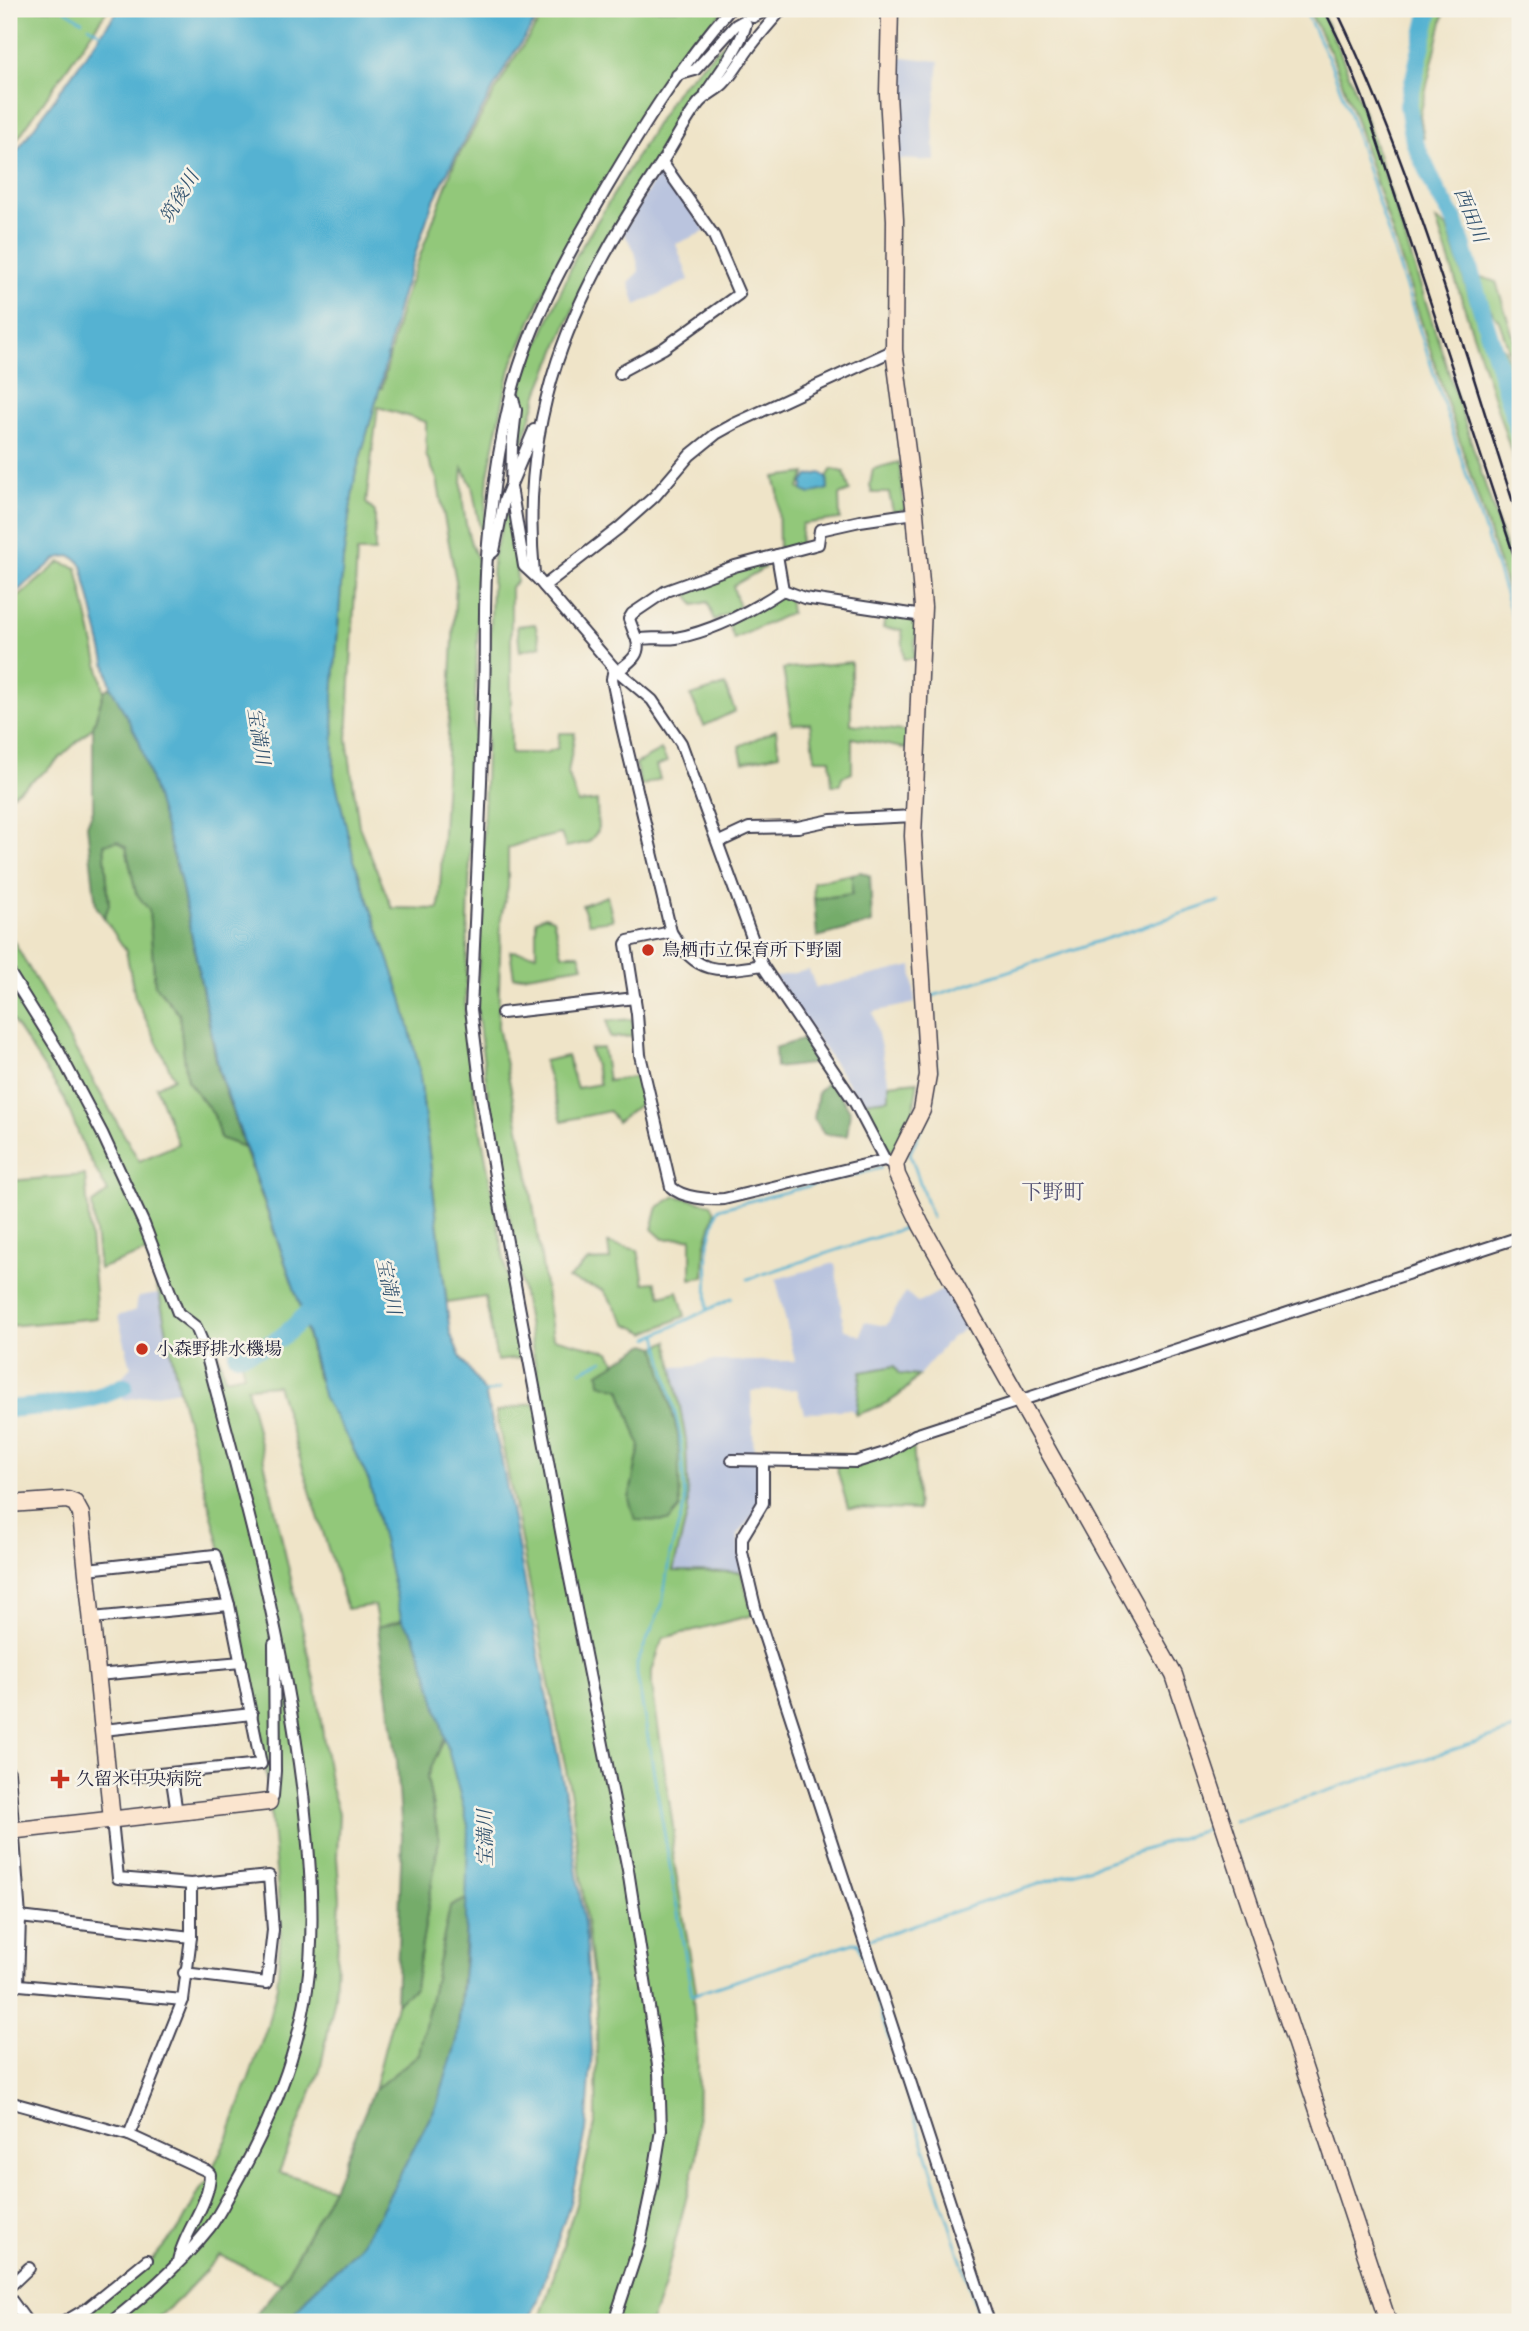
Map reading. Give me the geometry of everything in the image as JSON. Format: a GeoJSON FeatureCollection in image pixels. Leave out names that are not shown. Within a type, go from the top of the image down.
{"type":"FeatureCollection","features":[{"type":"Feature","properties":{"kind":"street"},"geometry":{"type":"LineString","coordinates":[[614,2322],[640,2243],[652,2186],[661,2130],[659,2071],[628,1870],[509,1253],[475,1046],[471,1009],[487,557],[497,467],[512,392],[521,361],[570,250],[677,75],[730,9]]}},
{"type":"Feature","properties":{"kind":"street"},"geometry":{"type":"LineString","coordinates":[[677,75],[695,69],[736,25],[749,16],[753,17],[768,9]]}},
{"type":"Feature","properties":{"kind":"street"},"geometry":{"type":"LineString","coordinates":[[700,101],[723,84],[782,9]]}},
{"type":"Feature","properties":{"kind":"street"},"geometry":{"type":"LineString","coordinates":[[671,932],[628,940],[626,944],[635,998],[640,1055],[671,1187],[676,1192],[724,1199],[890,1162],[922,1110],[928,1075],[913,836],[923,616],[915,513],[894,350],[895,220],[888,93],[890,9]]}},
{"type":"Feature","properties":{"kind":"street"},"geometry":{"type":"LineString","coordinates":[[534,574],[531,507],[533,465],[543,408],[555,363],[587,286],[634,204],[735,49],[749,16]]}},
{"type":"Feature","properties":{"kind":"street"},"geometry":{"type":"LineString","coordinates":[[620,374],[664,348],[739,294],[714,236],[662,162]]}},
{"type":"Feature","properties":{"kind":"street"},"geometry":{"type":"LineString","coordinates":[[544,586],[655,496],[691,455],[716,434],[894,350]]}},
{"type":"Feature","properties":{"kind":"street"},"geometry":{"type":"LineString","coordinates":[[512,392],[516,410],[511,486],[524,566],[534,574],[616,669],[652,700],[681,743],[762,965],[855,1103],[890,1162],[920,1225],[1174,1675],[1388,2322]]}},
{"type":"Feature","properties":{"kind":"street"},"geometry":{"type":"LineString","coordinates":[[487,557],[494,551],[504,501],[543,408]]}},
{"type":"Feature","properties":{"kind":"street"},"geometry":{"type":"LineString","coordinates":[[762,965],[719,971],[695,961],[683,950],[671,932],[612,679],[616,669],[636,656],[639,648],[629,619],[632,614],[666,592],[724,570],[818,544],[820,530],[915,513]]}},
{"type":"Feature","properties":{"kind":"street"},"geometry":{"type":"LineString","coordinates":[[777,555],[783,590]]}},
{"type":"Feature","properties":{"kind":"street"},"geometry":{"type":"LineString","coordinates":[[637,640],[674,638],[713,627],[783,590],[804,598],[923,616]]}},
{"type":"Feature","properties":{"kind":"street"},"geometry":{"type":"LineString","coordinates":[[719,842],[749,828],[799,827],[831,820],[914,816]]}},
{"type":"Feature","properties":{"kind":"street"},"geometry":{"type":"LineString","coordinates":[[9,972],[59,1052],[102,1133],[144,1224],[178,1313],[197,1327],[204,1346],[278,1640],[291,1707],[311,1891],[307,1988],[298,2034],[286,2074],[266,2124],[212,2224],[177,2264],[111,2322]]}},
{"type":"Feature","properties":{"kind":"street"},"geometry":{"type":"LineString","coordinates":[[502,1013],[635,998]]}},
{"type":"Feature","properties":{"kind":"street"},"geometry":{"type":"LineString","coordinates":[[732,1460],[856,1462],[888,1451],[915,1435],[1520,1237]]}},
{"type":"Feature","properties":{"kind":"street"},"geometry":{"type":"LineString","coordinates":[[763,1461],[763,1503],[742,1538],[746,1573],[756,1611],[989,2322]]}},
{"type":"Feature","properties":{"kind":"street"},"geometry":{"type":"LineString","coordinates":[[9,1504],[67,1500],[75,1503],[81,1514],[118,1878],[191,1884],[269,1876],[273,1930],[267,1983],[184,1973]]}},
{"type":"Feature","properties":{"kind":"street"},"geometry":{"type":"LineString","coordinates":[[87,1569],[215,1555],[229,1605],[261,1764],[108,1779]]}},
{"type":"Feature","properties":{"kind":"street"},"geometry":{"type":"LineString","coordinates":[[93,1618],[229,1605]]}},
{"type":"Feature","properties":{"kind":"street"},"geometry":{"type":"LineString","coordinates":[[11,1830],[269,1802],[273,1796],[275,1771],[276,1685],[273,1650],[278,1640]]}},
{"type":"Feature","properties":{"kind":"street"},"geometry":{"type":"LineString","coordinates":[[97,1675],[241,1662]]}},
{"type":"Feature","properties":{"kind":"street"},"geometry":{"type":"LineString","coordinates":[[103,1730],[252,1714]]}},
{"type":"Feature","properties":{"kind":"street"},"geometry":{"type":"LineString","coordinates":[[9,1772],[11,1830],[20,1917],[13,1984],[183,2000]]}},
{"type":"Feature","properties":{"kind":"street"},"geometry":{"type":"LineString","coordinates":[[171,1774],[177,1813]]}},
{"type":"Feature","properties":{"kind":"street"},"geometry":{"type":"LineString","coordinates":[[130,2136],[183,2000],[184,1973],[191,1937],[191,1884]]}},
{"type":"Feature","properties":{"kind":"street"},"geometry":{"type":"LineString","coordinates":[[20,1917],[191,1937]]}},
{"type":"Feature","properties":{"kind":"street"},"geometry":{"type":"LineString","coordinates":[[9,2102],[130,2136],[201,2167],[210,2174],[209,2186],[181,2248],[177,2264]]}},
{"type":"Feature","properties":{"kind":"street"},"geometry":{"type":"LineString","coordinates":[[64,2322],[88,2308],[147,2260]]}},
{"type":"Feature","properties":{"kind":"street"},"geometry":{"type":"LineString","coordinates":[[9,2287],[29,2268]]}},
{"type":"Feature","properties":{"kind":"street"},"geometry":{"type":"LineString","coordinates":[[9,2297],[27,2322]]}},
{"type":"Feature","properties":{"kind":"shaded area"},"geometry":{"type":"Polygon","coordinates":[[[895,56],[939,61],[933,122],[935,161],[898,159],[895,56]]]}},
{"type":"Feature","properties":{"kind":"shaded area"},"geometry":{"type":"Polygon","coordinates":[[[659,172],[666,172],[706,231],[676,244],[689,280],[636,305],[629,283],[639,271],[635,251],[623,232],[659,172]]]}},
{"type":"Feature","properties":{"kind":"shaded area"},"geometry":{"type":"Polygon","coordinates":[[[912,966],[915,1003],[873,1012],[890,1099],[861,1102],[774,977],[809,970],[816,988],[912,966]]]}},
{"type":"Feature","properties":{"kind":"shaded area"},"geometry":{"type":"Polygon","coordinates":[[[835,1263],[844,1329],[861,1336],[864,1322],[886,1326],[906,1292],[918,1303],[948,1287],[969,1326],[951,1338],[918,1376],[861,1372],[856,1415],[850,1409],[804,1413],[797,1389],[751,1391],[754,1455],[760,1458],[762,1503],[738,1535],[741,1572],[673,1571],[688,1511],[686,1440],[672,1367],[693,1366],[710,1361],[795,1361],[776,1279],[835,1263]]]}},
{"type":"Feature","properties":{"kind":"shaded area"},"geometry":{"type":"Polygon","coordinates":[[[159,1294],[179,1390],[123,1400],[119,1380],[131,1367],[118,1316],[136,1310],[138,1297],[159,1294]]]}},
{"type":"Feature","properties":{"kind":"green space"},"geometry":{"type":"Polygon","coordinates":[[[9,9],[108,9],[9,151],[9,9]]]}},
{"type":"Feature","properties":{"kind":"green space"},"geometry":{"type":"Polygon","coordinates":[[[548,9],[725,9],[670,72],[558,260],[510,369],[488,475],[483,544],[472,486],[463,468],[465,516],[471,542],[480,561],[465,1012],[475,1099],[522,1358],[497,1361],[485,1297],[447,1303],[419,1068],[402,998],[354,860],[334,775],[333,697],[343,559],[355,476],[380,387],[382,388],[402,304],[454,164],[513,60],[548,9]],[[378,407],[366,503],[375,512],[375,552],[357,552],[347,739],[359,826],[392,908],[439,909],[456,581],[437,479],[426,455],[426,422],[378,407]]]}},
{"type":"Feature","properties":{"kind":"green space"},"geometry":{"type":"Polygon","coordinates":[[[1308,9],[1320,9],[1366,118],[1520,592],[1520,628],[1356,120],[1332,55],[1308,9]]]}},
{"type":"Feature","properties":{"kind":"green space"},"geometry":{"type":"Polygon","coordinates":[[[1445,9],[1420,115],[1424,139],[1415,107],[1434,15],[1445,9]]]}},
{"type":"Feature","properties":{"kind":"green space"},"geometry":{"type":"Polygon","coordinates":[[[732,35],[737,39],[667,142],[585,281],[539,391],[517,462],[522,382],[576,256],[677,90],[732,35]]]}},
{"type":"Feature","properties":{"kind":"green space"},"geometry":{"type":"Polygon","coordinates":[[[1436,220],[1447,227],[1520,455],[1520,479],[1436,220]]]}},
{"type":"Feature","properties":{"kind":"green space"},"geometry":{"type":"Polygon","coordinates":[[[1478,276],[1496,282],[1520,358],[1520,382],[1499,321],[1489,307],[1478,276]]]}},
{"type":"Feature","properties":{"kind":"green space"},"geometry":{"type":"Polygon","coordinates":[[[1491,337],[1505,349],[1520,397],[1520,427],[1491,337]]]}},
{"type":"Feature","properties":{"kind":"green space"},"geometry":{"type":"Polygon","coordinates":[[[899,462],[905,510],[893,512],[889,493],[872,493],[870,485],[873,469],[899,462]]]}},
{"type":"Feature","properties":{"kind":"green space"},"geometry":{"type":"Polygon","coordinates":[[[832,469],[844,472],[850,491],[839,495],[840,519],[802,524],[800,544],[779,550],[778,492],[774,477],[806,473],[799,488],[803,491],[828,489],[827,477],[832,469]]]}},
{"type":"Feature","properties":{"kind":"green space"},"geometry":{"type":"Polygon","coordinates":[[[512,510],[517,581],[511,587],[511,753],[545,753],[558,748],[559,733],[575,733],[568,773],[578,803],[597,801],[598,831],[589,842],[566,847],[561,834],[508,848],[508,887],[501,917],[498,1027],[528,1171],[553,1338],[610,1352],[616,1363],[599,1373],[620,1389],[640,1446],[629,1499],[678,1436],[656,1347],[668,1341],[686,1440],[688,1511],[673,1571],[741,1572],[753,1615],[663,1638],[652,1671],[674,1833],[672,1850],[696,1990],[693,1999],[698,2063],[697,2156],[663,2289],[651,2322],[539,2322],[576,2204],[596,2120],[597,2011],[571,1796],[496,1412],[532,1403],[544,1414],[488,1096],[477,1008],[493,557],[505,515],[512,510]]]}},
{"type":"Feature","properties":{"kind":"green space"},"geometry":{"type":"Polygon","coordinates":[[[60,562],[77,568],[104,691],[93,727],[48,769],[9,797],[9,605],[60,562]]]}},
{"type":"Feature","properties":{"kind":"green space"},"geometry":{"type":"Polygon","coordinates":[[[761,562],[764,568],[733,586],[739,608],[714,620],[708,602],[694,605],[683,587],[761,562]]]}},
{"type":"Feature","properties":{"kind":"green space"},"geometry":{"type":"Polygon","coordinates":[[[784,595],[789,597],[791,613],[734,639],[728,623],[784,595]]]}},
{"type":"Feature","properties":{"kind":"green space"},"geometry":{"type":"Polygon","coordinates":[[[886,613],[917,619],[914,658],[904,659],[902,630],[883,628],[886,613]]]}},
{"type":"Feature","properties":{"kind":"green space"},"geometry":{"type":"Polygon","coordinates":[[[535,624],[541,646],[520,651],[517,626],[535,624]]]}},
{"type":"Feature","properties":{"kind":"green space"},"geometry":{"type":"Polygon","coordinates":[[[851,662],[851,724],[909,732],[908,749],[852,738],[852,773],[842,777],[840,785],[832,785],[830,759],[815,759],[810,723],[792,724],[783,669],[851,662]]]}},
{"type":"Feature","properties":{"kind":"green space"},"geometry":{"type":"Polygon","coordinates":[[[725,685],[735,711],[704,726],[691,696],[725,685]]]}},
{"type":"Feature","properties":{"kind":"green space"},"geometry":{"type":"Polygon","coordinates":[[[111,687],[139,740],[180,878],[218,1070],[244,1147],[220,1138],[214,1115],[187,1080],[179,1014],[155,985],[149,910],[136,893],[126,847],[117,841],[104,844],[109,905],[104,918],[96,906],[87,825],[93,810],[93,727],[104,691],[111,687]]]}},
{"type":"Feature","properties":{"kind":"green space"},"geometry":{"type":"Polygon","coordinates":[[[776,730],[779,754],[743,762],[739,746],[776,730]]]}},
{"type":"Feature","properties":{"kind":"green space"},"geometry":{"type":"Polygon","coordinates":[[[661,750],[667,762],[656,766],[660,779],[641,786],[635,764],[661,750]]]}},
{"type":"Feature","properties":{"kind":"green space"},"geometry":{"type":"Polygon","coordinates":[[[117,841],[126,847],[136,892],[149,910],[155,985],[179,1014],[187,1080],[214,1115],[220,1138],[244,1147],[301,1308],[317,1377],[369,1481],[402,1620],[378,1627],[374,1605],[347,1609],[277,1385],[247,1387],[316,1688],[331,1788],[339,1813],[337,1857],[340,1898],[335,1997],[320,2071],[279,2172],[333,2188],[281,2284],[220,2255],[179,2299],[153,2322],[72,2322],[151,2261],[181,2226],[201,2188],[214,2177],[212,2169],[228,2137],[267,2027],[277,1986],[281,1925],[257,1703],[243,1634],[179,1390],[159,1294],[146,1252],[99,1269],[92,1204],[108,1192],[86,1152],[64,1098],[9,1015],[9,933],[139,1161],[178,1144],[156,1087],[174,1078],[135,997],[126,951],[104,918],[109,905],[104,844],[117,841]],[[235,1339],[216,1345],[225,1378],[244,1374],[235,1339]]]}},
{"type":"Feature","properties":{"kind":"green space"},"geometry":{"type":"Polygon","coordinates":[[[861,872],[870,876],[872,923],[817,937],[814,899],[852,894],[852,874],[861,872]]]}},
{"type":"Feature","properties":{"kind":"green space"},"geometry":{"type":"Polygon","coordinates":[[[852,874],[852,894],[814,899],[813,882],[852,874]]]}},
{"type":"Feature","properties":{"kind":"green space"},"geometry":{"type":"Polygon","coordinates":[[[607,896],[613,920],[589,923],[582,905],[607,896]]]}},
{"type":"Feature","properties":{"kind":"green space"},"geometry":{"type":"Polygon","coordinates":[[[545,916],[553,919],[562,954],[579,954],[583,966],[514,977],[510,951],[536,954],[536,920],[545,916]]]}},
{"type":"Feature","properties":{"kind":"green space"},"geometry":{"type":"Polygon","coordinates":[[[633,1019],[634,1036],[610,1038],[607,1021],[633,1019]]]}},
{"type":"Feature","properties":{"kind":"green space"},"geometry":{"type":"Polygon","coordinates":[[[804,1039],[820,1063],[776,1068],[775,1048],[804,1039]]]}},
{"type":"Feature","properties":{"kind":"green space"},"geometry":{"type":"Polygon","coordinates":[[[603,1048],[608,1081],[639,1076],[645,1100],[617,1122],[609,1111],[562,1121],[544,1061],[567,1056],[577,1088],[600,1084],[590,1049],[603,1048]]]}},
{"type":"Feature","properties":{"kind":"green space"},"geometry":{"type":"Polygon","coordinates":[[[830,1079],[850,1111],[847,1136],[824,1134],[814,1119],[818,1092],[830,1079]]]}},
{"type":"Feature","properties":{"kind":"green space"},"geometry":{"type":"Polygon","coordinates":[[[918,1081],[913,1114],[893,1151],[888,1150],[861,1102],[889,1099],[889,1084],[918,1081]]]}},
{"type":"Feature","properties":{"kind":"green space"},"geometry":{"type":"Polygon","coordinates":[[[85,1175],[97,1318],[9,1326],[9,1181],[85,1175]]]}},
{"type":"Feature","properties":{"kind":"green space"},"geometry":{"type":"Polygon","coordinates":[[[676,1196],[711,1204],[715,1212],[705,1247],[704,1277],[691,1279],[691,1238],[663,1239],[652,1229],[658,1207],[676,1196]]]}},
{"type":"Feature","properties":{"kind":"green space"},"geometry":{"type":"Polygon","coordinates":[[[608,1243],[638,1250],[644,1283],[655,1282],[661,1296],[678,1291],[685,1316],[646,1333],[627,1324],[603,1290],[568,1279],[588,1261],[610,1260],[608,1243]]]}},
{"type":"Feature","properties":{"kind":"green space"},"geometry":{"type":"Polygon","coordinates":[[[646,1344],[656,1347],[678,1436],[680,1508],[669,1521],[635,1520],[629,1499],[640,1446],[620,1389],[600,1383],[599,1373],[646,1344]]]}},
{"type":"Feature","properties":{"kind":"green space"},"geometry":{"type":"Polygon","coordinates":[[[894,1366],[899,1374],[918,1376],[890,1401],[856,1415],[861,1372],[894,1366]]]}},
{"type":"Feature","properties":{"kind":"green space"},"geometry":{"type":"Polygon","coordinates":[[[913,1442],[918,1510],[848,1508],[836,1466],[913,1442]]]}},
{"type":"Feature","properties":{"kind":"green space"},"geometry":{"type":"Polygon","coordinates":[[[402,1620],[414,1635],[445,1737],[427,1777],[439,1840],[415,1987],[396,2004],[402,1836],[397,1761],[378,1627],[402,1620]]]}},
{"type":"Feature","properties":{"kind":"green space"},"geometry":{"type":"Polygon","coordinates":[[[445,1737],[468,1825],[468,1898],[450,1907],[419,2054],[374,2090],[396,2004],[415,1987],[439,1840],[427,1777],[445,1737]]]}},
{"type":"Feature","properties":{"kind":"green space"},"geometry":{"type":"Polygon","coordinates":[[[468,1898],[457,2041],[437,2104],[379,2215],[357,2249],[309,2295],[289,2322],[249,2322],[281,2284],[333,2188],[374,2090],[419,2054],[450,1907],[468,1898]]]}},
{"type":"Feature","properties":{"kind":"water"},"geometry":{"type":"Polygon","coordinates":[[[119,9],[544,9],[510,59],[452,163],[432,204],[399,303],[380,387],[355,476],[343,559],[333,697],[334,775],[354,860],[402,998],[419,1068],[450,1333],[460,1356],[485,1393],[501,1457],[567,1803],[586,1939],[592,2050],[586,2132],[570,2203],[538,2300],[528,2322],[289,2322],[309,2295],[357,2249],[379,2215],[437,2104],[457,2041],[465,1959],[468,1825],[428,1674],[414,1635],[402,1620],[369,1481],[350,1442],[324,1399],[301,1308],[219,1070],[180,878],[139,740],[111,687],[82,566],[71,557],[56,559],[9,598],[9,162],[119,9]]]}},
{"type":"Feature","properties":{"kind":"water"},"geometry":{"type":"Polygon","coordinates":[[[821,473],[827,477],[828,489],[810,494],[803,491],[803,483],[808,476],[821,473]]]}},
{"type":"Feature","properties":{"kind":"waterway"},"geometry":{"type":"LineString","coordinates":[[64,9],[82,21]]}},
{"type":"Feature","properties":{"kind":"waterway"},"geometry":{"type":"LineString","coordinates":[[1304,9],[1331,64],[1350,115],[1520,640]]}},
{"type":"Feature","properties":{"kind":"waterway","name":"西田川"},"geometry":{"type":"LineString","coordinates":[[1430,9],[1408,105],[1414,141],[1437,192],[1455,221],[1520,437]]}},
{"type":"Feature","properties":{"kind":"waterway"},"geometry":{"type":"LineString","coordinates":[[89,26],[104,36]]}},
{"type":"Feature","properties":{"kind":"waterway"},"geometry":{"type":"LineString","coordinates":[[930,997],[1220,901]]}},
{"type":"Feature","properties":{"kind":"waterway"},"geometry":{"type":"LineString","coordinates":[[934,1049],[936,1070]]}},
{"type":"Feature","properties":{"kind":"waterway"},"geometry":{"type":"LineString","coordinates":[[921,1129],[910,1153],[932,1218]]}},
{"type":"Feature","properties":{"kind":"waterway"},"geometry":{"type":"LineString","coordinates":[[707,1310],[708,1246],[718,1209],[881,1168]]}},
{"type":"Feature","properties":{"kind":"waterway"},"geometry":{"type":"LineString","coordinates":[[748,1279],[914,1225]]}},
{"type":"Feature","properties":{"kind":"waterway"},"geometry":{"type":"LineString","coordinates":[[649,1338],[732,1298]]}},
{"type":"Feature","properties":{"kind":"waterway"},"geometry":{"type":"LineString","coordinates":[[237,1355],[274,1342],[319,1302]]}},
{"type":"Feature","properties":{"kind":"waterway"},"geometry":{"type":"LineString","coordinates":[[657,1334],[680,1434],[685,1503],[670,1554],[662,1605],[637,1663],[637,1674],[692,1995],[854,1942],[857,1944]]}},
{"type":"Feature","properties":{"kind":"waterway"},"geometry":{"type":"LineString","coordinates":[[581,1371],[603,1360]]}},
{"type":"Feature","properties":{"kind":"waterway"},"geometry":{"type":"LineString","coordinates":[[9,1409],[82,1401],[124,1386]]}},
{"type":"Feature","properties":{"kind":"waterway"},"geometry":{"type":"LineString","coordinates":[[485,1393],[500,1389]]}},
{"type":"Feature","properties":{"kind":"waterway"},"geometry":{"type":"LineString","coordinates":[[1234,1821],[1520,1728]]}},
{"type":"Feature","properties":{"kind":"waterway"},"geometry":{"type":"LineString","coordinates":[[867,1940],[1214,1827]]}},
{"type":"Feature","properties":{"kind":"waterway"},"geometry":{"type":"LineString","coordinates":[[858,1943],[981,2322]]}},
{"type":"Feature","properties":{"kind":"railway"},"geometry":{"type":"LineString","coordinates":[[1324,9],[1363,98],[1520,574]]}},
{"type":"Feature","properties":{"kind":"railway"},"geometry":{"type":"LineString","coordinates":[[1336,9],[1364,71],[1414,198],[1520,524]]}},
{"type":"Feature","properties":{"kind":"place","name":"鳥栖市立保育所下野園"},"geometry":{"type":"Point","coordinates":[648,950]}},
{"type":"Feature","properties":{"kind":"place","name":"小森野排水機場"},"geometry":{"type":"Point","coordinates":[142,1349]}},
{"type":"Feature","properties":{"kind":"place","name":"久留米中央病院"},"geometry":{"type":"Point","coordinates":[60,1779]}},
{"type":"Feature","properties":{"kind":"district","name":"下野町"},"geometry":{"type":"Point","coordinates":[1053,1191]}},
{"type":"Feature","properties":{"kind":"water label","name":"筑後川"},"geometry":{"type":"Point","coordinates":[179,197]}},
{"type":"Feature","properties":{"kind":"water label","name":"宝満川"},"geometry":{"type":"Point","coordinates":[259,736]}},
{"type":"Feature","properties":{"kind":"water label","name":"宝満川"},"geometry":{"type":"Point","coordinates":[389,1286]}},
{"type":"Feature","properties":{"kind":"water label","name":"宝満川"},"geometry":{"type":"Point","coordinates":[485,1838]}}]}
